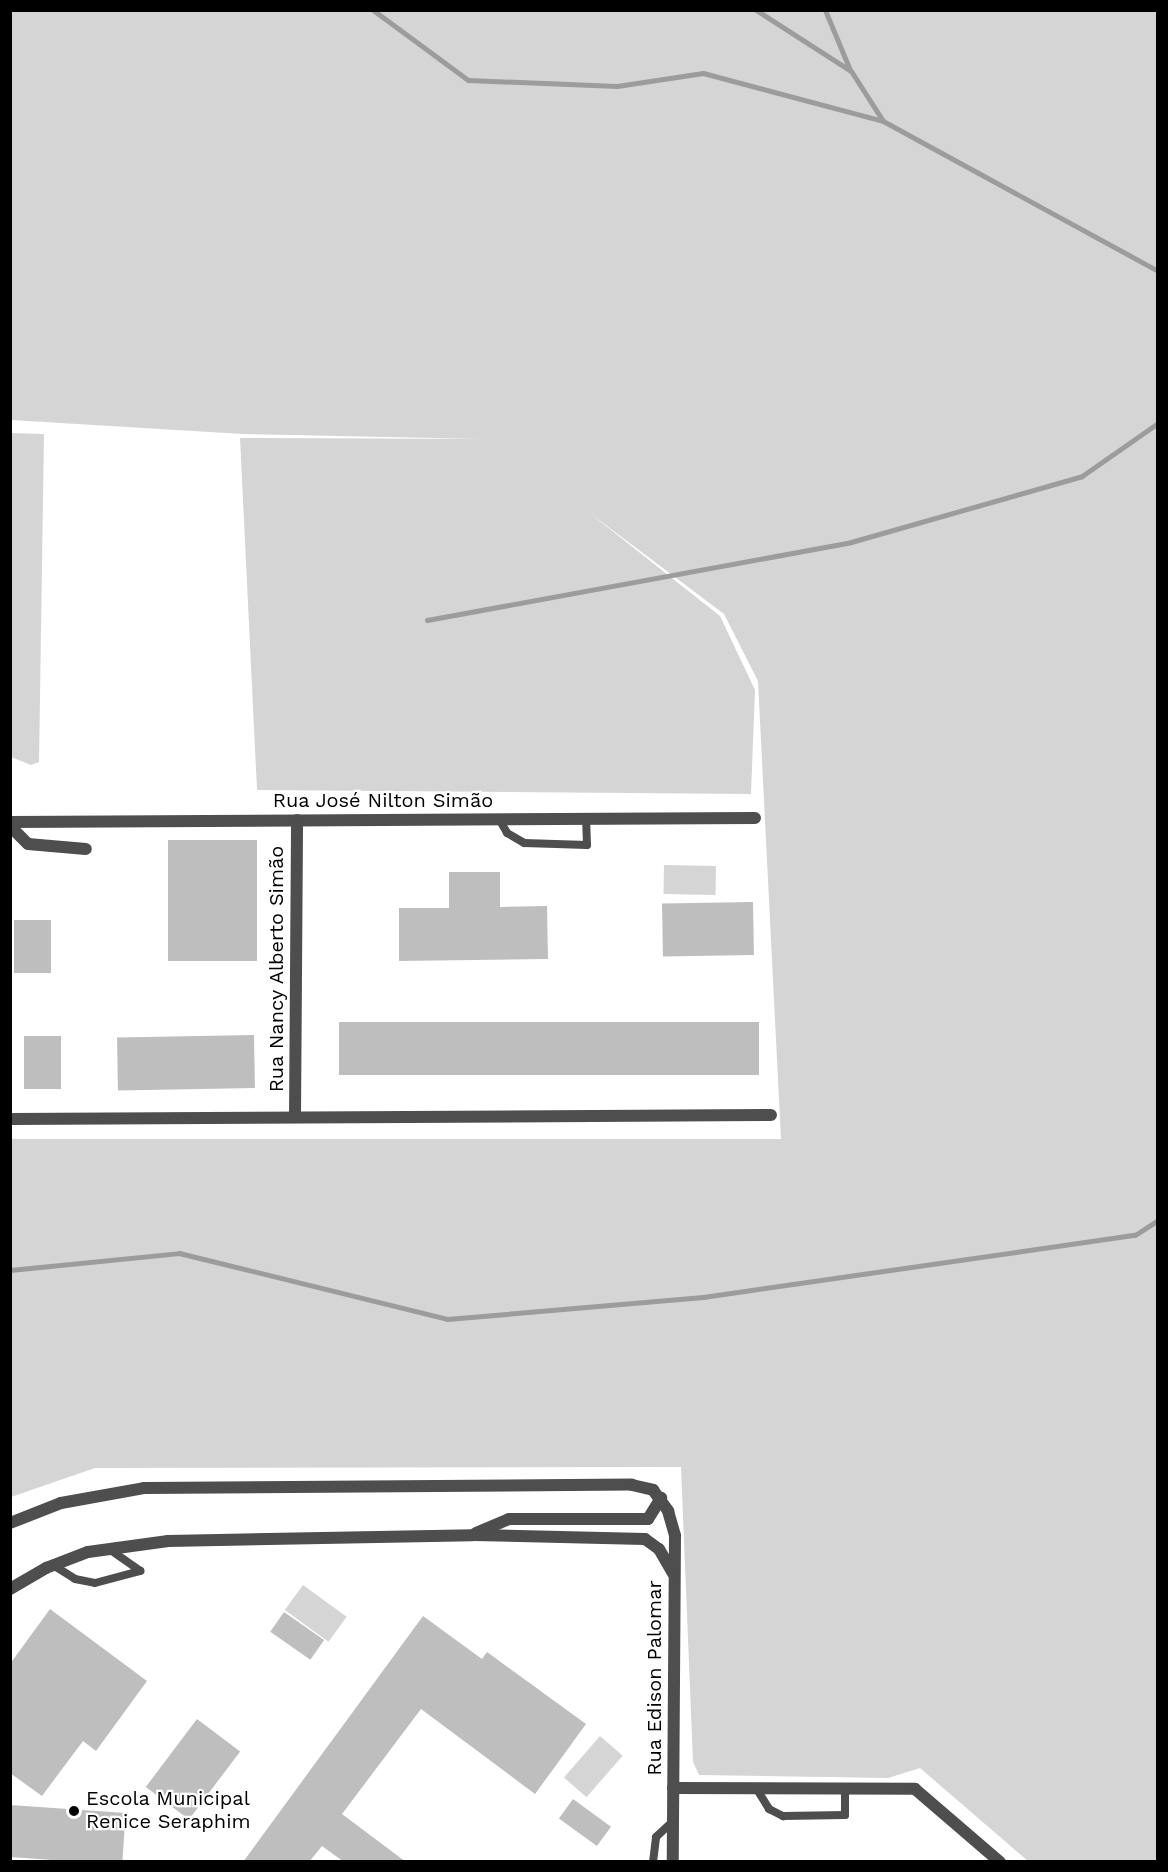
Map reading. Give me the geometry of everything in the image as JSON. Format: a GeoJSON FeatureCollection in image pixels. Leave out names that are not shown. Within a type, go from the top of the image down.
{"type":"FeatureCollection","features":[{"type":"Feature","properties":{"kind":"street","name":"Rua José Nilton Simão"},"geometry":{"type":"LineString","coordinates":[[10,824],[755,818]]}},
{"type":"Feature","properties":{"kind":"street","name":"Rua Nancy Alberto Simão"},"geometry":{"type":"LineString","coordinates":[[294,1117],[297,820]]}},
{"type":"Feature","properties":{"kind":"street"},"geometry":{"type":"LineString","coordinates":[[10,824],[28,844],[86,849]]}},
{"type":"Feature","properties":{"kind":"street"},"geometry":{"type":"LineString","coordinates":[[10,1119],[771,1115]]}},
{"type":"Feature","properties":{"kind":"street"},"geometry":{"type":"LineString","coordinates":[[10,1523],[91,1495],[171,1487],[632,1485],[653,1490],[661,1498],[648,1518],[509,1519],[473,1535]]}},
{"type":"Feature","properties":{"kind":"street","name":"Rua Edison Palomar"},"geometry":{"type":"LineString","coordinates":[[661,1498],[675,1536],[673,1862]]}},
{"type":"Feature","properties":{"kind":"street"},"geometry":{"type":"LineString","coordinates":[[10,1588],[53,1565],[108,1548],[168,1541],[473,1535],[645,1539],[659,1549],[674,1574]]}},
{"type":"Feature","properties":{"kind":"street"},"geometry":{"type":"LineString","coordinates":[[673,1788],[915,1789],[1000,1862]]}},
{"type":"Feature","properties":{"kind":"lane"},"geometry":{"type":"LineString","coordinates":[[499,819],[507,833],[524,843],[586,845],[586,819]]}},
{"type":"Feature","properties":{"kind":"lane"},"geometry":{"type":"LineString","coordinates":[[53,1565],[75,1579],[95,1583],[140,1571],[108,1548]]}},
{"type":"Feature","properties":{"kind":"lane"},"geometry":{"type":"LineString","coordinates":[[756,1788],[769,1809],[783,1816],[845,1815],[845,1788]]}},
{"type":"Feature","properties":{"kind":"lane"},"geometry":{"type":"LineString","coordinates":[[653,1862],[656,1837],[673,1821]]}},
{"type":"Feature","properties":{"kind":"shaded area"},"geometry":{"type":"Polygon","coordinates":[[[11,10],[1157,11],[1157,1861],[1028,1861],[920,1768],[888,1778],[699,1775],[693,1762],[681,1467],[95,1468],[11,1497],[11,1139],[781,1139],[758,681],[724,614],[587,511],[720,616],[755,690],[751,794],[257,790],[240,438],[482,439],[243,434],[11,420],[11,10]]]}},
{"type":"Feature","properties":{"kind":"shaded area"},"geometry":{"type":"Polygon","coordinates":[[[11,433],[44,434],[39,762],[31,765],[11,757],[11,433]]]}},
{"type":"Feature","properties":{"kind":"shaded area"},"geometry":{"type":"Polygon","coordinates":[[[664,865],[716,866],[715,895],[663,894],[664,865]]]}},
{"type":"Feature","properties":{"kind":"shaded area"},"geometry":{"type":"Polygon","coordinates":[[[303,1585],[347,1617],[328,1642],[285,1610],[303,1585]]]}},
{"type":"Feature","properties":{"kind":"shaded area"},"geometry":{"type":"Polygon","coordinates":[[[600,1736],[623,1756],[587,1797],[564,1778],[600,1736]]]}},
{"type":"Feature","properties":{"kind":"building"},"geometry":{"type":"Polygon","coordinates":[[[168,840],[257,840],[257,961],[168,961],[168,840]]]}},
{"type":"Feature","properties":{"kind":"building"},"geometry":{"type":"Polygon","coordinates":[[[449,872],[500,872],[500,907],[547,906],[548,959],[399,961],[399,908],[449,908],[449,872]]]}},
{"type":"Feature","properties":{"kind":"building"},"geometry":{"type":"Polygon","coordinates":[[[753,902],[754,955],[663,957],[662,904],[753,902]]]}},
{"type":"Feature","properties":{"kind":"building"},"geometry":{"type":"Polygon","coordinates":[[[14,920],[51,920],[51,973],[14,973],[14,920]]]}},
{"type":"Feature","properties":{"kind":"building"},"geometry":{"type":"Polygon","coordinates":[[[339,1022],[759,1022],[759,1075],[339,1075],[339,1022]]]}},
{"type":"Feature","properties":{"kind":"building"},"geometry":{"type":"Polygon","coordinates":[[[254,1035],[255,1088],[118,1090],[117,1037],[254,1035]]]}},
{"type":"Feature","properties":{"kind":"building"},"geometry":{"type":"Polygon","coordinates":[[[24,1036],[61,1036],[61,1089],[24,1089],[24,1036]]]}},
{"type":"Feature","properties":{"kind":"building"},"geometry":{"type":"Polygon","coordinates":[[[50,1609],[147,1681],[96,1751],[83,1741],[42,1796],[10,1773],[10,1664],[50,1609]]]}},
{"type":"Feature","properties":{"kind":"building"},"geometry":{"type":"Polygon","coordinates":[[[284,1612],[324,1640],[310,1660],[270,1632],[284,1612]]]}},
{"type":"Feature","properties":{"kind":"building"},"geometry":{"type":"Polygon","coordinates":[[[423,1616],[482,1659],[487,1652],[586,1724],[557,1764],[535,1794],[421,1709],[342,1814],[406,1862],[344,1862],[322,1846],[309,1862],[243,1862],[423,1616]]]}},
{"type":"Feature","properties":{"kind":"building"},"geometry":{"type":"Polygon","coordinates":[[[197,1719],[240,1751],[189,1819],[146,1787],[197,1719]]]}},
{"type":"Feature","properties":{"kind":"building"},"geometry":{"type":"Polygon","coordinates":[[[573,1799],[611,1827],[597,1846],[559,1818],[573,1799]]]}},
{"type":"Feature","properties":{"kind":"building"},"geometry":{"type":"Polygon","coordinates":[[[10,1805],[126,1813],[122,1862],[80,1862],[10,1857],[10,1805]]]}},
{"type":"Feature","properties":{"kind":"waterway"},"geometry":{"type":"LineString","coordinates":[[373,10],[468,80],[617,86],[703,73],[883,121],[1158,271]]}},
{"type":"Feature","properties":{"kind":"waterway"},"geometry":{"type":"LineString","coordinates":[[756,10],[851,71],[883,121]]}},
{"type":"Feature","properties":{"kind":"waterway"},"geometry":{"type":"LineString","coordinates":[[825,10],[850,70]]}},
{"type":"Feature","properties":{"kind":"waterway"},"geometry":{"type":"LineString","coordinates":[[427,620],[851,542],[1082,476],[1158,423]]}},
{"type":"Feature","properties":{"kind":"waterway"},"geometry":{"type":"LineString","coordinates":[[10,1270],[179,1253],[447,1319],[703,1297],[1135,1235],[1158,1220]]}},
{"type":"Feature","properties":{"kind":"place","name":"Escola Municipal Renice Seraphim"},"geometry":{"type":"Point","coordinates":[74,1811]}}]}
